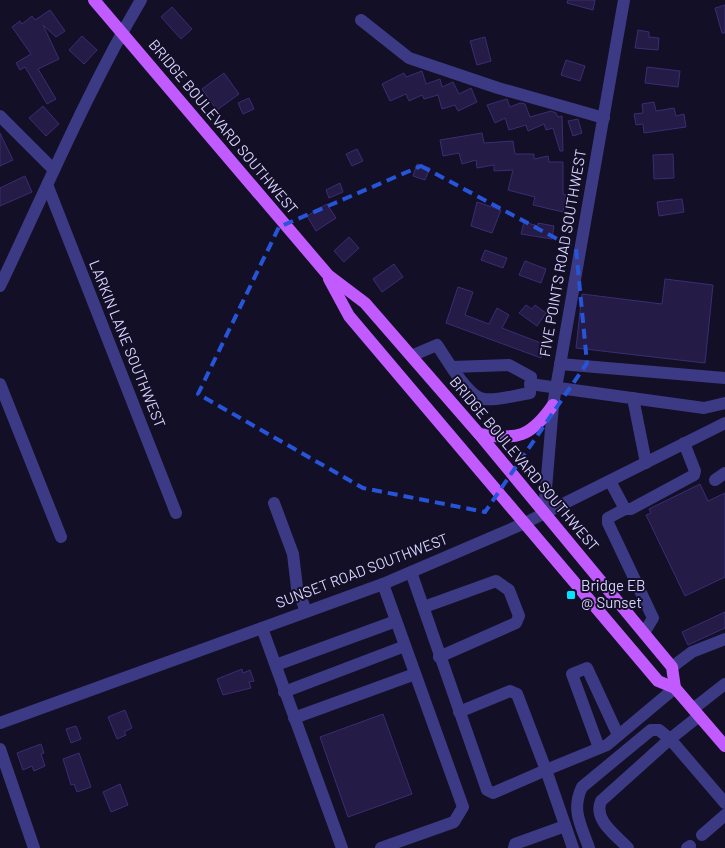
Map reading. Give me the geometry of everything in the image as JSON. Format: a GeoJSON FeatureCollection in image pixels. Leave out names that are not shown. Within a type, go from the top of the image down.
{"type":"FeatureCollection","features":[{"type":"Feature","properties":{"kind":"main road","name":"BRIDGE BOULEVARD SOUTHWEST"},"geometry":{"type":"LineString","coordinates":[[94,0],[328,275],[366,303],[479,434],[672,667]]}},
{"type":"Feature","properties":{"kind":"main road","name":"BRIDGE BOULEVARD SOUTHWEST"},"geometry":{"type":"LineString","coordinates":[[328,275],[349,316],[526,522],[658,681],[675,688],[725,746]]}},
{"type":"Feature","properties":{"kind":"main road"},"geometry":{"type":"LineString","coordinates":[[479,434],[505,438],[522,436],[540,424],[553,405]]}},
{"type":"Feature","properties":{"kind":"main road"},"geometry":{"type":"LineString","coordinates":[[672,667],[675,688]]}},
{"type":"Feature","properties":{"kind":"street"},"geometry":{"type":"LineString","coordinates":[[0,286],[48,187],[54,170],[122,33],[141,0]]}},
{"type":"Feature","properties":{"kind":"street","name":"FIVE POINTS ROAD SOUTHWEST"},"geometry":{"type":"LineString","coordinates":[[544,513],[553,405],[624,0]]}},
{"type":"Feature","properties":{"kind":"street"},"geometry":{"type":"LineString","coordinates":[[361,20],[409,58],[498,88],[604,118]]}},
{"type":"Feature","properties":{"kind":"street"},"geometry":{"type":"LineString","coordinates":[[0,116],[54,170]]}},
{"type":"Feature","properties":{"kind":"street","name":"LARKIN LANE SOUTHWEST"},"geometry":{"type":"LineString","coordinates":[[48,187],[176,513]]}},
{"type":"Feature","properties":{"kind":"street"},"geometry":{"type":"LineString","coordinates":[[411,356],[437,345],[452,367],[473,396],[484,400],[530,392],[530,377],[509,365],[452,367]]}},
{"type":"Feature","properties":{"kind":"street"},"geometry":{"type":"LineString","coordinates":[[560,364],[725,378]]}},
{"type":"Feature","properties":{"kind":"street"},"geometry":{"type":"LineString","coordinates":[[0,384],[61,537]]}},
{"type":"Feature","properties":{"kind":"street"},"geometry":{"type":"LineString","coordinates":[[530,384],[704,408],[725,403]]}},
{"type":"Feature","properties":{"kind":"street"},"geometry":{"type":"LineString","coordinates":[[633,398],[646,462]]}},
{"type":"Feature","properties":{"kind":"street","name":"SUNSET ROAD SOUTHWEST"},"geometry":{"type":"LineString","coordinates":[[0,723],[384,584],[526,522],[725,423]]}},
{"type":"Feature","properties":{"kind":"street"},"geometry":{"type":"LineString","coordinates":[[644,633],[653,618],[608,523],[608,518],[625,509],[631,509],[694,475],[695,471],[684,443]]}},
{"type":"Feature","properties":{"kind":"street"},"geometry":{"type":"LineString","coordinates":[[610,481],[625,509]]}},
{"type":"Feature","properties":{"kind":"street"},"geometry":{"type":"LineString","coordinates":[[274,503],[293,554],[297,588],[306,611]]}},
{"type":"Feature","properties":{"kind":"street"},"geometry":{"type":"LineString","coordinates":[[411,572],[439,657],[487,790],[493,793],[607,745],[675,688]]}},
{"type":"Feature","properties":{"kind":"street"},"geometry":{"type":"LineString","coordinates":[[424,607],[496,580],[509,590],[519,616],[516,624],[439,657]]}},
{"type":"Feature","properties":{"kind":"street"},"geometry":{"type":"LineString","coordinates":[[381,848],[454,822],[463,807],[384,584]]}},
{"type":"Feature","properties":{"kind":"street"},"geometry":{"type":"LineString","coordinates":[[276,665],[396,621]]}},
{"type":"Feature","properties":{"kind":"street"},"geometry":{"type":"LineString","coordinates":[[262,628],[342,848]]}},
{"type":"Feature","properties":{"kind":"street"},"geometry":{"type":"LineString","coordinates":[[672,667],[692,652],[725,639]]}},
{"type":"Feature","properties":{"kind":"street"},"geometry":{"type":"LineString","coordinates":[[284,692],[405,646]]}},
{"type":"Feature","properties":{"kind":"street"},"geometry":{"type":"LineString","coordinates":[[598,748],[572,674],[587,668],[618,735]]}},
{"type":"Feature","properties":{"kind":"street"},"geometry":{"type":"LineString","coordinates":[[294,718],[415,674]]}},
{"type":"Feature","properties":{"kind":"street"},"geometry":{"type":"LineString","coordinates":[[628,848],[599,816],[598,807],[601,800],[670,739],[725,684]]}},
{"type":"Feature","properties":{"kind":"street"},"geometry":{"type":"LineString","coordinates":[[459,712],[510,691],[517,694],[573,848]]}},
{"type":"Feature","properties":{"kind":"street"},"geometry":{"type":"LineString","coordinates":[[589,848],[578,816],[576,800],[582,787],[651,730],[659,730],[670,739],[725,803]]}},
{"type":"Feature","properties":{"kind":"street"},"geometry":{"type":"LineString","coordinates":[[0,749],[34,848]]}},
{"type":"Feature","properties":{"kind":"street"},"geometry":{"type":"LineString","coordinates":[[702,835],[725,815]]}},
{"type":"Feature","properties":{"kind":"street"},"geometry":{"type":"LineString","coordinates":[[514,848],[516,844],[565,826]]}},
{"type":"Feature","properties":{"kind":"highlighted area"},"geometry":{"type":"Polygon","coordinates":[[[421,166],[576,249],[587,363],[485,512],[363,488],[198,394],[279,227],[421,166]]]}},
{"type":"Feature","properties":{"kind":"building"},"geometry":{"type":"Polygon","coordinates":[[[568,0],[595,0],[593,10],[567,3],[568,0]]]}},
{"type":"Feature","properties":{"kind":"building"},"geometry":{"type":"Polygon","coordinates":[[[725,5],[725,33],[722,33],[715,8],[725,5]]]}},
{"type":"Feature","properties":{"kind":"building"},"geometry":{"type":"Polygon","coordinates":[[[172,7],[192,29],[181,39],[161,17],[172,7]]]}},
{"type":"Feature","properties":{"kind":"building"},"geometry":{"type":"Polygon","coordinates":[[[50,10],[65,31],[56,37],[43,25],[59,59],[38,69],[56,99],[47,104],[25,67],[20,70],[16,63],[31,54],[12,27],[20,21],[22,24],[32,16],[35,20],[50,10]]]}},
{"type":"Feature","properties":{"kind":"building"},"geometry":{"type":"Polygon","coordinates":[[[638,30],[649,32],[649,37],[659,38],[658,50],[635,48],[638,30]]]}},
{"type":"Feature","properties":{"kind":"building"},"geometry":{"type":"Polygon","coordinates":[[[82,36],[97,50],[84,64],[69,50],[82,36]]]}},
{"type":"Feature","properties":{"kind":"building"},"geometry":{"type":"Polygon","coordinates":[[[485,37],[491,61],[477,65],[470,41],[485,37]]]}},
{"type":"Feature","properties":{"kind":"building"},"geometry":{"type":"Polygon","coordinates":[[[566,60],[585,66],[580,81],[561,75],[566,60]]]}},
{"type":"Feature","properties":{"kind":"building"},"geometry":{"type":"Polygon","coordinates":[[[647,67],[680,71],[678,87],[645,83],[647,67]]]}},
{"type":"Feature","properties":{"kind":"building"},"geometry":{"type":"Polygon","coordinates":[[[422,71],[426,84],[440,79],[442,87],[453,82],[459,94],[471,88],[477,102],[458,111],[455,105],[442,109],[438,95],[424,99],[422,95],[409,101],[406,94],[390,101],[382,84],[404,73],[406,77],[422,71]]]}},
{"type":"Feature","properties":{"kind":"building"},"geometry":{"type":"Polygon","coordinates":[[[224,73],[239,94],[217,110],[202,89],[224,73]]]}},
{"type":"Feature","properties":{"kind":"building"},"geometry":{"type":"Polygon","coordinates":[[[249,98],[254,109],[243,114],[238,103],[249,98]]]}},
{"type":"Feature","properties":{"kind":"building"},"geometry":{"type":"Polygon","coordinates":[[[507,99],[510,107],[520,103],[525,104],[530,117],[551,111],[556,113],[558,117],[562,116],[563,151],[560,151],[553,128],[546,130],[544,124],[528,131],[526,125],[509,130],[505,118],[495,123],[487,105],[507,99]]]}},
{"type":"Feature","properties":{"kind":"building"},"geometry":{"type":"Polygon","coordinates":[[[654,102],[656,111],[674,108],[676,116],[684,114],[686,127],[644,133],[643,124],[636,125],[634,114],[643,113],[642,104],[654,102]]]}},
{"type":"Feature","properties":{"kind":"building"},"geometry":{"type":"Polygon","coordinates":[[[43,106],[59,124],[46,136],[29,118],[43,106]]]}},
{"type":"Feature","properties":{"kind":"building"},"geometry":{"type":"Polygon","coordinates":[[[578,119],[582,133],[573,136],[568,121],[578,119]]]}},
{"type":"Feature","properties":{"kind":"building"},"geometry":{"type":"Polygon","coordinates":[[[0,133],[13,160],[0,166],[0,133]]]}},
{"type":"Feature","properties":{"kind":"building"},"geometry":{"type":"Polygon","coordinates":[[[482,133],[484,143],[513,141],[515,154],[534,154],[534,159],[548,156],[549,162],[563,162],[563,194],[566,195],[563,212],[533,205],[535,197],[508,190],[513,170],[494,171],[494,165],[477,168],[476,160],[462,164],[459,153],[443,156],[440,140],[482,133]]]}},
{"type":"Feature","properties":{"kind":"building"},"geometry":{"type":"Polygon","coordinates":[[[357,149],[363,161],[352,166],[346,154],[357,149]]]}},
{"type":"Feature","properties":{"kind":"building"},"geometry":{"type":"Polygon","coordinates":[[[673,154],[674,178],[654,179],[653,155],[673,154]]]}},
{"type":"Feature","properties":{"kind":"building"},"geometry":{"type":"Polygon","coordinates":[[[417,164],[430,168],[425,180],[413,176],[417,164]]]}},
{"type":"Feature","properties":{"kind":"building"},"geometry":{"type":"Polygon","coordinates":[[[25,176],[32,192],[0,206],[0,188],[25,176]]]}},
{"type":"Feature","properties":{"kind":"building"},"geometry":{"type":"Polygon","coordinates":[[[340,183],[343,192],[329,198],[326,190],[340,183]]]}},
{"type":"Feature","properties":{"kind":"building"},"geometry":{"type":"Polygon","coordinates":[[[682,199],[684,212],[659,216],[657,202],[682,199]]]}},
{"type":"Feature","properties":{"kind":"building"},"geometry":{"type":"Polygon","coordinates":[[[477,202],[501,210],[492,233],[471,226],[477,202]]]}},
{"type":"Feature","properties":{"kind":"building"},"geometry":{"type":"Polygon","coordinates":[[[327,204],[336,218],[316,231],[307,216],[327,204]]]}},
{"type":"Feature","properties":{"kind":"building"},"geometry":{"type":"Polygon","coordinates":[[[524,222],[538,226],[538,223],[554,226],[552,239],[521,234],[524,222]]]}},
{"type":"Feature","properties":{"kind":"building"},"geometry":{"type":"Polygon","coordinates":[[[349,237],[359,248],[344,262],[334,251],[349,237]]]}},
{"type":"Feature","properties":{"kind":"building"},"geometry":{"type":"Polygon","coordinates":[[[485,250],[507,258],[503,268],[481,260],[485,250]]]}},
{"type":"Feature","properties":{"kind":"building"},"geometry":{"type":"Polygon","coordinates":[[[525,261],[546,269],[541,283],[519,275],[525,261]]]}},
{"type":"Feature","properties":{"kind":"building"},"geometry":{"type":"Polygon","coordinates":[[[394,264],[403,277],[382,292],[373,279],[394,264]]]}},
{"type":"Feature","properties":{"kind":"building"},"geometry":{"type":"Polygon","coordinates":[[[665,279],[713,285],[705,363],[576,348],[582,294],[662,304],[665,279]]]}},
{"type":"Feature","properties":{"kind":"building"},"geometry":{"type":"Polygon","coordinates":[[[458,287],[473,292],[465,315],[489,324],[497,308],[509,315],[502,328],[546,345],[541,358],[446,323],[458,287]]]}},
{"type":"Feature","properties":{"kind":"building"},"geometry":{"type":"Polygon","coordinates":[[[526,305],[532,309],[535,305],[546,313],[537,326],[519,313],[526,305]]]}},
{"type":"Feature","properties":{"kind":"building"},"geometry":{"type":"Polygon","coordinates":[[[700,484],[708,501],[725,493],[725,577],[685,596],[646,515],[651,513],[649,509],[700,484]]]}},
{"type":"Feature","properties":{"kind":"building"},"geometry":{"type":"Polygon","coordinates":[[[725,612],[725,628],[688,645],[682,632],[725,612]]]}},
{"type":"Feature","properties":{"kind":"building"},"geometry":{"type":"Polygon","coordinates":[[[242,669],[243,673],[250,670],[254,681],[249,682],[251,688],[223,695],[217,679],[242,669]]]}},
{"type":"Feature","properties":{"kind":"building"},"geometry":{"type":"Polygon","coordinates":[[[125,710],[132,728],[124,732],[126,735],[117,739],[108,717],[125,710]]]}},
{"type":"Feature","properties":{"kind":"building"},"geometry":{"type":"Polygon","coordinates":[[[383,714],[412,794],[348,817],[320,737],[383,714]]]}},
{"type":"Feature","properties":{"kind":"building"},"geometry":{"type":"Polygon","coordinates":[[[76,726],[81,739],[71,743],[66,729],[76,726]]]}},
{"type":"Feature","properties":{"kind":"building"},"geometry":{"type":"Polygon","coordinates":[[[41,744],[44,753],[41,754],[45,766],[34,771],[32,766],[23,770],[17,753],[41,744]]]}},
{"type":"Feature","properties":{"kind":"building"},"geometry":{"type":"Polygon","coordinates":[[[79,753],[91,787],[77,792],[74,784],[71,785],[63,759],[79,753]]]}},
{"type":"Feature","properties":{"kind":"building"},"geometry":{"type":"Polygon","coordinates":[[[120,784],[128,805],[111,812],[103,792],[120,784]]]}},
{"type":"Feature","properties":{"kind":"place","name":"Bridge EB @ Sunset"},"geometry":{"type":"Point","coordinates":[571,595]}}]}
